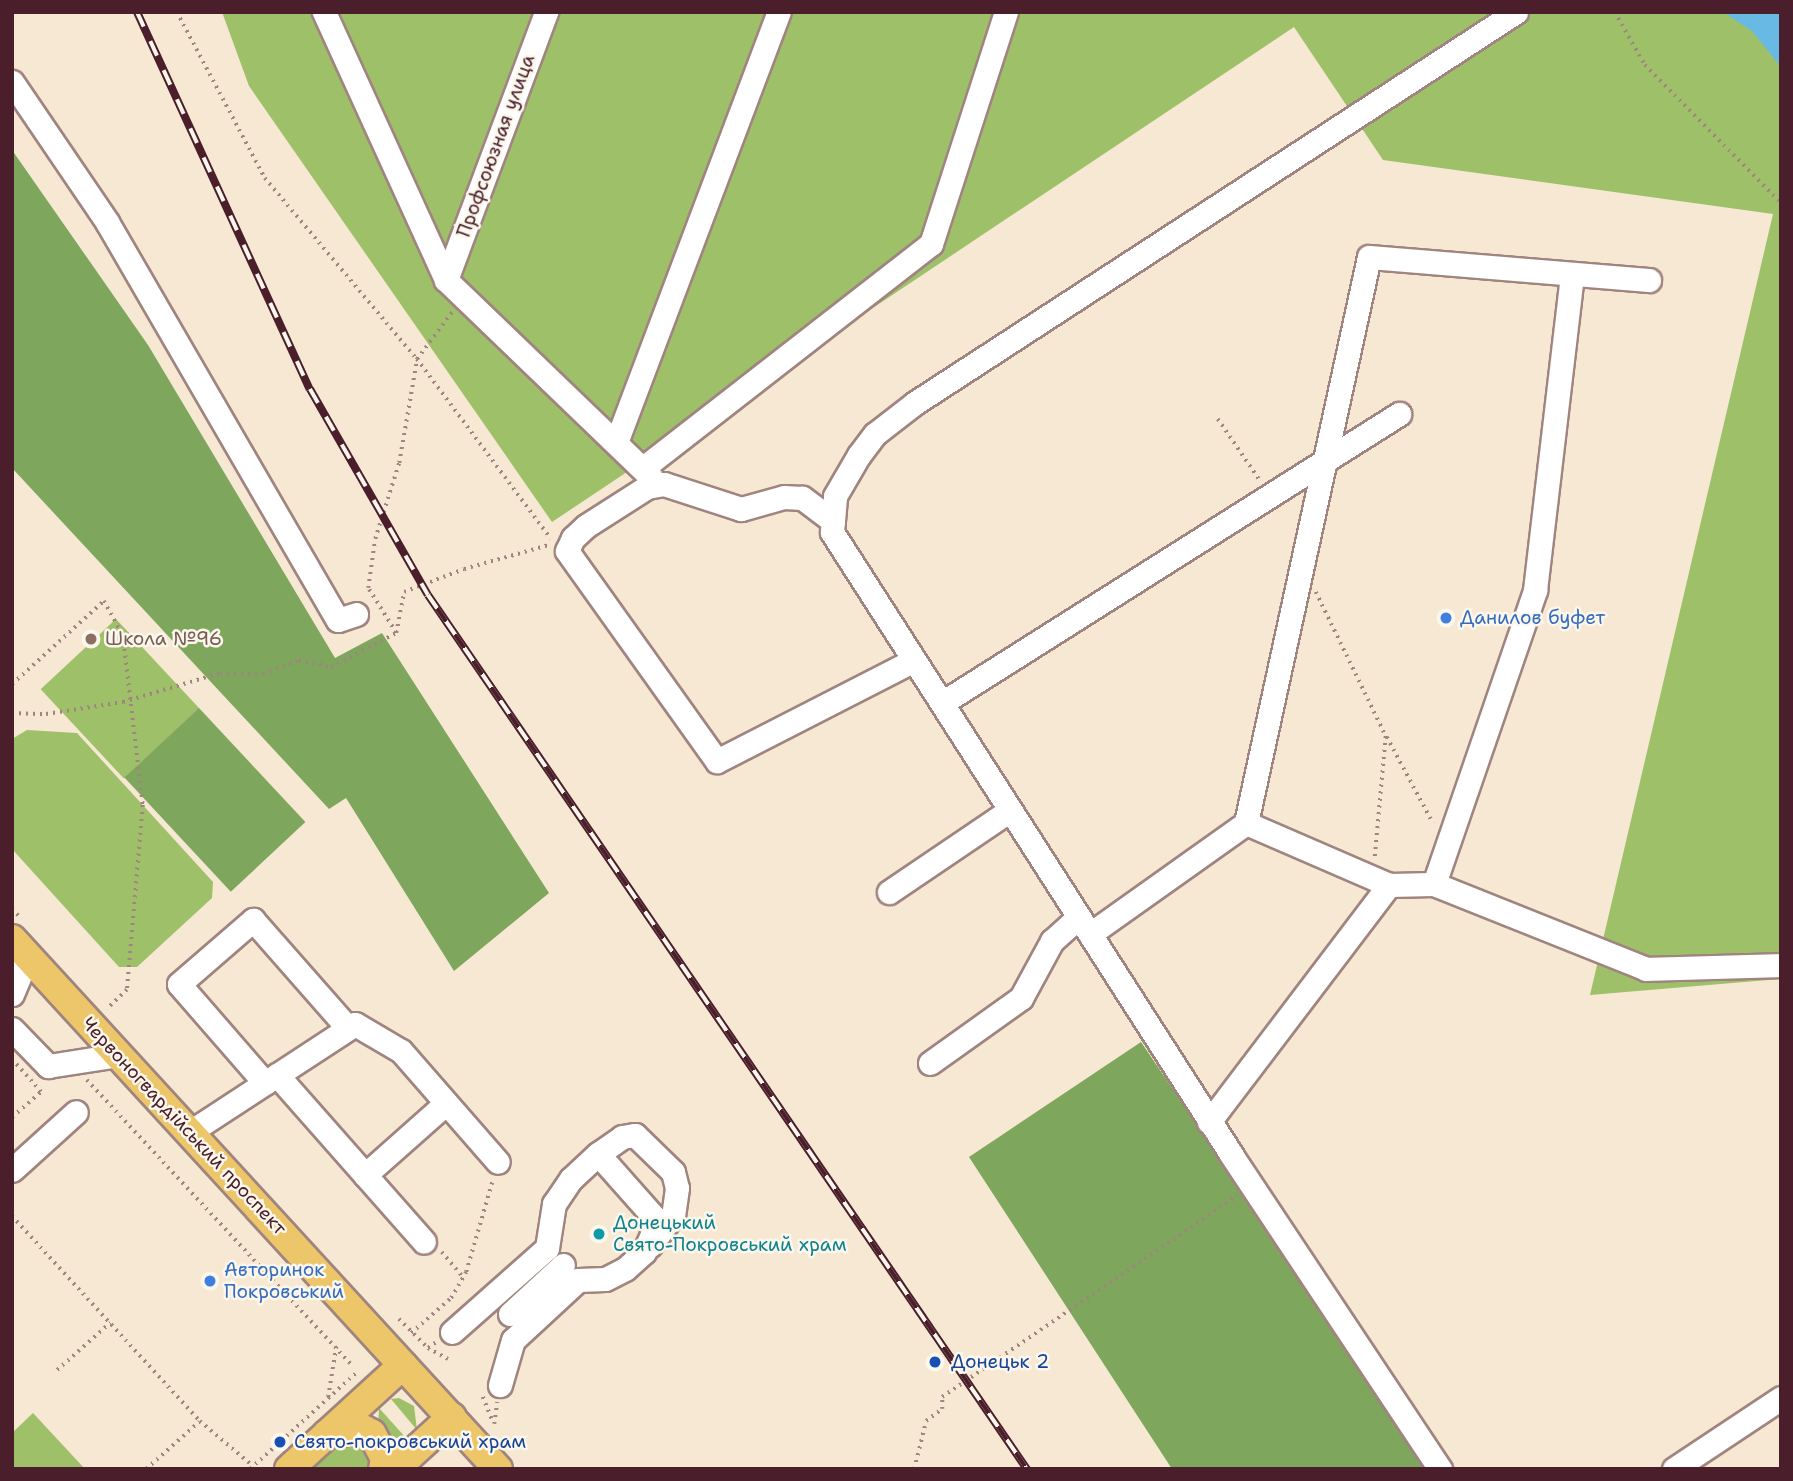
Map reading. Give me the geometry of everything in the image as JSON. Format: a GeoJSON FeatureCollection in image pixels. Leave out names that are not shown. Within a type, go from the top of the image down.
{"type":"FeatureCollection","features":[{"type":"Feature","properties":{"kind":"main road","name":"Червоногвардійський проспект"},"geometry":{"type":"LineString","coordinates":[[20,948],[498,1469]]}},
{"type":"Feature","properties":{"kind":"main road"},"geometry":{"type":"LineString","coordinates":[[289,1469],[403,1365]]}},
{"type":"Feature","properties":{"kind":"main road"},"geometry":{"type":"LineString","coordinates":[[395,1469],[452,1417]]}},
{"type":"Feature","properties":{"kind":"main road"},"geometry":{"type":"LineString","coordinates":[[327,1434],[363,1429],[373,1434],[385,1458],[383,1469]]}},
{"type":"Feature","properties":{"kind":"lane"},"geometry":{"type":"LineString","coordinates":[[324,12],[446,280],[617,440],[651,477],[741,509],[784,497],[802,498],[833,522]]}},
{"type":"Feature","properties":{"kind":"lane","name":"Профсоюзная улица"},"geometry":{"type":"LineString","coordinates":[[446,280],[546,12]]}},
{"type":"Feature","properties":{"kind":"lane"},"geometry":{"type":"LineString","coordinates":[[617,440],[779,12]]}},
{"type":"Feature","properties":{"kind":"lane"},"geometry":{"type":"LineString","coordinates":[[914,660],[717,761],[561,547],[586,526],[647,487],[651,477],[931,244],[1006,12]]}},
{"type":"Feature","properties":{"kind":"lane"},"geometry":{"type":"LineString","coordinates":[[1440,1469],[1209,1122],[832,532],[835,496],[875,433],[915,403],[1516,12]]}},
{"type":"Feature","properties":{"kind":"lane"},"geometry":{"type":"LineString","coordinates":[[12,82],[107,222],[338,620],[356,614]]}},
{"type":"Feature","properties":{"kind":"lane"},"geometry":{"type":"LineString","coordinates":[[930,1063],[1021,998],[1052,941],[1084,926],[1247,823],[1369,257],[1649,280]]}},
{"type":"Feature","properties":{"kind":"lane"},"geometry":{"type":"LineString","coordinates":[[1434,884],[1535,590],[1572,274]]}},
{"type":"Feature","properties":{"kind":"lane"},"geometry":{"type":"LineString","coordinates":[[942,703],[1399,414]]}},
{"type":"Feature","properties":{"kind":"lane"},"geometry":{"type":"LineString","coordinates":[[889,892],[1010,810]]}},
{"type":"Feature","properties":{"kind":"lane"},"geometry":{"type":"LineString","coordinates":[[1247,823],[1381,881],[1434,884],[1646,969],[1781,965]]}},
{"type":"Feature","properties":{"kind":"lane"},"geometry":{"type":"LineString","coordinates":[[1209,1122],[1381,881]]}},
{"type":"Feature","properties":{"kind":"lane"},"geometry":{"type":"LineString","coordinates":[[348,1028],[253,920],[179,984],[365,1175],[424,1242]]}},
{"type":"Feature","properties":{"kind":"lane"},"geometry":{"type":"LineString","coordinates":[[12,994],[20,948]]}},
{"type":"Feature","properties":{"kind":"lane"},"geometry":{"type":"LineString","coordinates":[[190,1132],[355,1024],[401,1052],[498,1162]]}},
{"type":"Feature","properties":{"kind":"lane"},"geometry":{"type":"LineString","coordinates":[[12,1029],[48,1066],[119,1055]]}},
{"type":"Feature","properties":{"kind":"lane"},"geometry":{"type":"LineString","coordinates":[[365,1175],[446,1103]]}},
{"type":"Feature","properties":{"kind":"lane"},"geometry":{"type":"LineString","coordinates":[[12,1170],[76,1112]]}},
{"type":"Feature","properties":{"kind":"lane"},"geometry":{"type":"LineString","coordinates":[[452,1332],[547,1248],[554,1204],[571,1179],[598,1154],[622,1137],[635,1135],[673,1172],[677,1188],[673,1215],[644,1252],[605,1279],[571,1273],[547,1248]]}},
{"type":"Feature","properties":{"kind":"lane"},"geometry":{"type":"LineString","coordinates":[[598,1154],[653,1216],[654,1230],[644,1252]]}},
{"type":"Feature","properties":{"kind":"lane"},"geometry":{"type":"LineString","coordinates":[[510,1314],[571,1273]]}},
{"type":"Feature","properties":{"kind":"lane"},"geometry":{"type":"LineString","coordinates":[[513,1340],[571,1273]]}},
{"type":"Feature","properties":{"kind":"lane"},"geometry":{"type":"LineString","coordinates":[[485,1303],[510,1314],[515,1327],[513,1340],[492,1391]]}},
{"type":"Feature","properties":{"kind":"lane"},"geometry":{"type":"LineString","coordinates":[[1674,1469],[1781,1398]]}},
{"type":"Feature","properties":{"kind":"path"},"geometry":{"type":"LineString","coordinates":[[177,12],[265,178],[417,359]]}},
{"type":"Feature","properties":{"kind":"path"},"geometry":{"type":"LineString","coordinates":[[1615,12],[1645,65],[1781,203]]}},
{"type":"Feature","properties":{"kind":"path"},"geometry":{"type":"LineString","coordinates":[[396,633],[368,588],[375,539],[399,463],[417,359],[463,296]]}},
{"type":"Feature","properties":{"kind":"path"},"geometry":{"type":"LineString","coordinates":[[1218,419],[1270,495]]}},
{"type":"Feature","properties":{"kind":"path"},"geometry":{"type":"LineString","coordinates":[[1303,564],[1386,736],[1447,848]]}},
{"type":"Feature","properties":{"kind":"path"},"geometry":{"type":"LineString","coordinates":[[12,684],[104,601],[123,635],[143,805],[127,990],[106,1010]]}},
{"type":"Feature","properties":{"kind":"path"},"geometry":{"type":"LineString","coordinates":[[1381,881],[1386,736]]}},
{"type":"Feature","properties":{"kind":"path"},"geometry":{"type":"LineString","coordinates":[[12,1060],[41,1092],[12,1117]]}},
{"type":"Feature","properties":{"kind":"path"},"geometry":{"type":"LineString","coordinates":[[72,1064],[352,1365]]}},
{"type":"Feature","properties":{"kind":"path"},"geometry":{"type":"LineString","coordinates":[[411,1333],[450,1298],[463,1277],[498,1162]]}},
{"type":"Feature","properties":{"kind":"path"},"geometry":{"type":"LineString","coordinates":[[914,1469],[926,1421],[942,1409],[943,1397],[1252,1186]]}},
{"type":"Feature","properties":{"kind":"path"},"geometry":{"type":"LineString","coordinates":[[12,1216],[200,1421],[252,1468],[358,1371]]}},
{"type":"Feature","properties":{"kind":"path"},"geometry":{"type":"LineString","coordinates":[[12,1228],[19,1223]]}},
{"type":"Feature","properties":{"kind":"path"},"geometry":{"type":"LineString","coordinates":[[424,1242],[429,1238],[463,1277]]}},
{"type":"Feature","properties":{"kind":"path"},"geometry":{"type":"LineString","coordinates":[[399,1319],[428,1348],[448,1359]]}},
{"type":"Feature","properties":{"kind":"path"},"geometry":{"type":"LineString","coordinates":[[57,1370],[110,1323]]}},
{"type":"Feature","properties":{"kind":"path"},"geometry":{"type":"LineString","coordinates":[[428,1348],[452,1332]]}},
{"type":"Feature","properties":{"kind":"path"},"geometry":{"type":"LineString","coordinates":[[327,1399],[335,1347]]}},
{"type":"Feature","properties":{"kind":"path"},"geometry":{"type":"LineString","coordinates":[[492,1391],[494,1424]]}},
{"type":"Feature","properties":{"kind":"path"},"geometry":{"type":"LineString","coordinates":[[145,1469],[200,1421]]}},
{"type":"Feature","properties":{"kind":"green space"},"geometry":{"type":"Polygon","coordinates":[[[222,12],[1781,12],[1781,979],[1590,995],[1773,214],[1383,160],[1294,27],[552,522],[249,86],[222,12]]]}},
{"type":"Feature","properties":{"kind":"green space"},"geometry":{"type":"Polygon","coordinates":[[[12,150],[148,345],[335,658],[382,633],[549,893],[454,971],[346,798],[329,809],[12,468],[12,150]]]}},
{"type":"Feature","properties":{"kind":"green space"},"geometry":{"type":"Polygon","coordinates":[[[116,619],[199,708],[124,778],[41,689],[116,619]]]}},
{"type":"Feature","properties":{"kind":"green space"},"geometry":{"type":"Polygon","coordinates":[[[199,708],[305,822],[231,892],[124,778],[199,708]]]}},
{"type":"Feature","properties":{"kind":"green space"},"geometry":{"type":"Polygon","coordinates":[[[27,730],[77,733],[213,882],[212,898],[137,967],[119,967],[12,849],[12,739],[27,730]]]}},
{"type":"Feature","properties":{"kind":"green space"},"geometry":{"type":"Polygon","coordinates":[[[1141,1042],[1430,1469],[1172,1469],[969,1157],[1141,1042]]]}},
{"type":"Feature","properties":{"kind":"green space"},"geometry":{"type":"Polygon","coordinates":[[[399,1398],[414,1406],[417,1430],[391,1399],[399,1398]]]}},
{"type":"Feature","properties":{"kind":"green space"},"geometry":{"type":"Polygon","coordinates":[[[379,1408],[407,1439],[389,1438],[378,1426],[379,1408]]]}},
{"type":"Feature","properties":{"kind":"green space"},"geometry":{"type":"Polygon","coordinates":[[[33,1413],[85,1469],[12,1469],[12,1433],[33,1413]]]}},
{"type":"Feature","properties":{"kind":"green space"},"geometry":{"type":"Polygon","coordinates":[[[356,1440],[371,1463],[367,1469],[312,1469],[343,1442],[356,1440]]]}},
{"type":"Feature","properties":{"kind":"water"},"geometry":{"type":"Polygon","coordinates":[[[1723,12],[1781,12],[1781,67],[1752,31],[1723,12]]]}},
{"type":"Feature","properties":{"kind":"railway"},"geometry":{"type":"LineString","coordinates":[[137,12],[310,389],[428,595],[1027,1469]]}},
{"type":"Feature","properties":{"kind":"place","name":"Данилов буфет"},"geometry":{"type":"Point","coordinates":[1446,618]}},
{"type":"Feature","properties":{"kind":"place","name":"Школа №96"},"geometry":{"type":"Point","coordinates":[91,639]}},
{"type":"Feature","properties":{"kind":"place","name":"Донецький Свято-Покровський храм"},"geometry":{"type":"Point","coordinates":[599,1234]}},
{"type":"Feature","properties":{"kind":"place","name":"Авторинок Покровський"},"geometry":{"type":"Point","coordinates":[210,1281]}},
{"type":"Feature","properties":{"kind":"place","name":"Донецьк 2"},"geometry":{"type":"Point","coordinates":[935,1362]}},
{"type":"Feature","properties":{"kind":"place","name":"Свято-покровський храм"},"geometry":{"type":"Point","coordinates":[280,1442]}}]}
